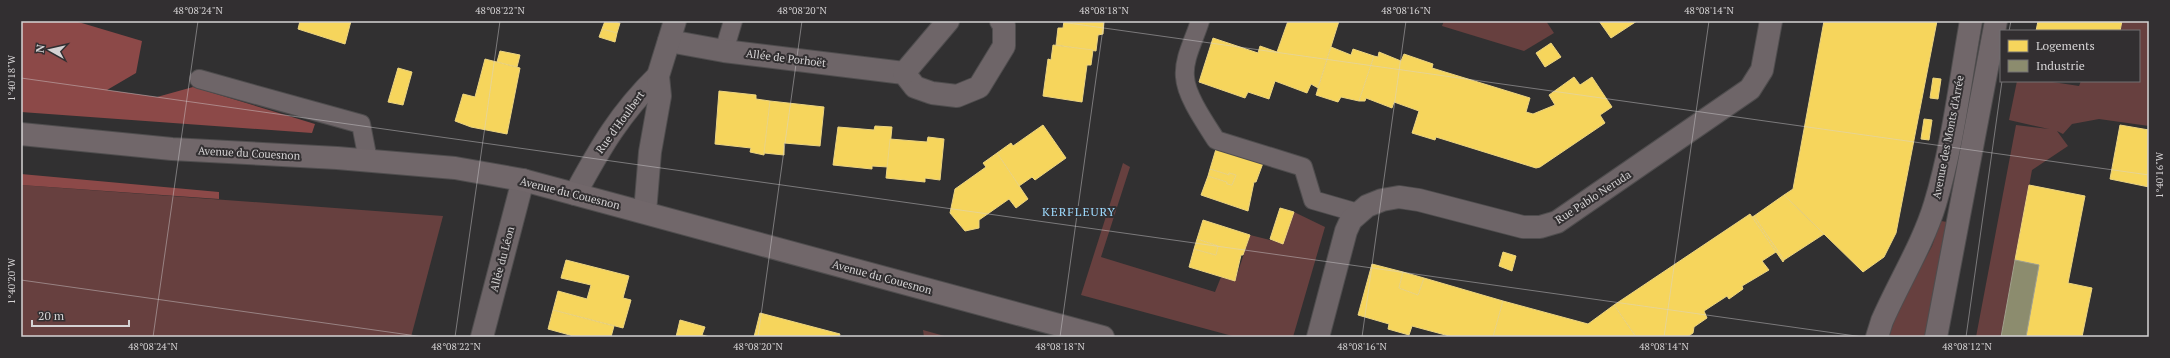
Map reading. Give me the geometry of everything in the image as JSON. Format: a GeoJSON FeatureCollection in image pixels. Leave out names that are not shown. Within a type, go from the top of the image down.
{"type":"FeatureCollection","features":[{"type":"Feature","properties":{"kind":"street","name":"Rue d'Houlbert"},"geometry":{"type":"LineString","coordinates":[[645,212],[650,152],[660,96],[658,76],[675,21]]}},
{"type":"Feature","properties":{"kind":"street"},"geometry":{"type":"LineString","coordinates":[[948,21],[904,73],[915,87],[932,93],[957,96],[979,87],[1004,46],[1004,25],[1001,21]]}},
{"type":"Feature","properties":{"kind":"street","name":"Rue Pablo Neruda"},"geometry":{"type":"LineString","coordinates":[[1318,337],[1346,231],[1358,213],[1382,200],[1399,197],[1419,200],[1523,227],[1540,227],[1557,222],[1750,89],[1762,70],[1771,21]]}},
{"type":"Feature","properties":{"kind":"street","name":"Avenue des Monts d'Arrée"},"geometry":{"type":"LineString","coordinates":[[1877,337],[1885,314],[1927,227],[1935,205],[1944,172],[1971,21]]}},
{"type":"Feature","properties":{"kind":"street"},"geometry":{"type":"LineString","coordinates":[[1936,337],[1996,21]]}},
{"type":"Feature","properties":{"kind":"street","name":"Allée de Porhoët"},"geometry":{"type":"LineString","coordinates":[[669,42],[724,51],[904,73]]}},
{"type":"Feature","properties":{"kind":"street","name":"Rue d'Houlbert"},"geometry":{"type":"LineString","coordinates":[[575,194],[603,142],[637,96],[658,76]]}},
{"type":"Feature","properties":{"kind":"street","name":"Avenue du Couesnon"},"geometry":{"type":"LineString","coordinates":[[21,134],[172,149],[368,160],[455,168],[523,180],[1103,337]]}},
{"type":"Feature","properties":{"kind":"street","name":"Allée du Léon"},"geometry":{"type":"LineString","coordinates":[[482,337],[523,180]]}},
{"type":"Feature","properties":{"kind":"lane"},"geometry":{"type":"LineString","coordinates":[[724,51],[733,21]]}},
{"type":"Feature","properties":{"kind":"lane"},"geometry":{"type":"LineString","coordinates":[[1200,21],[1187,61],[1185,77],[1195,103],[1216,140],[1303,167],[1313,200],[1358,213]]}},
{"type":"Feature","properties":{"kind":"lane"},"geometry":{"type":"LineString","coordinates":[[199,79],[361,124],[368,160]]}},
{"type":"Feature","properties":{"kind":"shaded area"},"geometry":{"type":"Polygon","coordinates":[[[21,21],[75,21],[142,41],[136,73],[107,90],[157,97],[193,87],[315,124],[312,133],[21,112],[21,21]]]}},
{"type":"Feature","properties":{"kind":"shaded area"},"geometry":{"type":"Polygon","coordinates":[[[1444,21],[1546,21],[1554,33],[1524,51],[1442,26],[1444,21]]]}},
{"type":"Feature","properties":{"kind":"shaded area"},"geometry":{"type":"Polygon","coordinates":[[[2122,21],[2149,21],[2149,126],[2099,119],[2072,124],[2063,134],[2057,131],[2068,146],[2032,170],[2001,337],[1976,337],[2016,125],[2049,129],[2009,120],[2017,82],[2053,82],[2079,86],[2081,82],[2140,82],[2140,30],[2120,30],[2122,21]]]}},
{"type":"Feature","properties":{"kind":"shaded area"},"geometry":{"type":"Polygon","coordinates":[[[1123,163],[1130,167],[1101,257],[1215,292],[1221,277],[1235,281],[1250,235],[1282,243],[1294,212],[1325,227],[1293,337],[1236,337],[1081,295],[1123,163]]]}},
{"type":"Feature","properties":{"kind":"shaded area"},"geometry":{"type":"Polygon","coordinates":[[[21,174],[219,192],[219,199],[21,185],[21,174]]]}},
{"type":"Feature","properties":{"kind":"shaded area"},"geometry":{"type":"Polygon","coordinates":[[[21,185],[443,216],[411,337],[21,337],[21,185]]]}},
{"type":"Feature","properties":{"kind":"shaded area"},"geometry":{"type":"Polygon","coordinates":[[[1941,221],[1947,222],[1925,337],[1889,337],[1896,315],[1932,246],[1941,221]]]}},
{"type":"Feature","properties":{"kind":"shaded area"},"geometry":{"type":"Polygon","coordinates":[[[923,330],[948,337],[924,337],[923,330]]]}},
{"type":"Feature","properties":{"kind":"building: Logements"},"geometry":{"type":"Polygon","coordinates":[[[300,21],[351,21],[345,44],[298,29],[300,21]]]}},
{"type":"Feature","properties":{"kind":"building: Logements"},"geometry":{"type":"Polygon","coordinates":[[[605,21],[620,23],[617,33],[602,29],[605,21]]]}},
{"type":"Feature","properties":{"kind":"building: Logements"},"geometry":{"type":"Polygon","coordinates":[[[1064,21],[1104,21],[1103,34],[1098,35],[1096,51],[1056,45],[1058,28],[1063,28],[1064,21]]]}},
{"type":"Feature","properties":{"kind":"building: Logements"},"geometry":{"type":"Polygon","coordinates":[[[1288,21],[1339,21],[1318,88],[1311,84],[1307,93],[1275,81],[1269,99],[1248,92],[1245,98],[1199,82],[1213,38],[1258,53],[1260,46],[1277,52],[1288,21]]]}},
{"type":"Feature","properties":{"kind":"building: Logements"},"geometry":{"type":"Polygon","coordinates":[[[1599,21],[1637,21],[1611,38],[1599,21]]]}},
{"type":"Feature","properties":{"kind":"building: Logements"},"geometry":{"type":"Polygon","coordinates":[[[1824,21],[1937,21],[1896,233],[1884,257],[1863,272],[1784,195],[1793,189],[1824,21]]]}},
{"type":"Feature","properties":{"kind":"building: Logements"},"geometry":{"type":"Polygon","coordinates":[[[2038,21],[2122,21],[2120,30],[2036,30],[2038,21]]]}},
{"type":"Feature","properties":{"kind":"building: Logements"},"geometry":{"type":"Polygon","coordinates":[[[602,29],[617,33],[615,42],[599,37],[602,29]]]}},
{"type":"Feature","properties":{"kind":"building: Logements"},"geometry":{"type":"Polygon","coordinates":[[[1551,43],[1561,57],[1545,67],[1536,53],[1551,43]]]}},
{"type":"Feature","properties":{"kind":"building: Logements"},"geometry":{"type":"Polygon","coordinates":[[[1053,45],[1093,50],[1091,65],[1087,65],[1082,102],[1043,96],[1048,59],[1051,60],[1053,45]]]}},
{"type":"Feature","properties":{"kind":"building: Logements"},"geometry":{"type":"Polygon","coordinates":[[[1331,47],[1351,55],[1353,49],[1374,56],[1359,101],[1341,97],[1338,102],[1316,95],[1331,47]]]}},
{"type":"Feature","properties":{"kind":"building: Logements"},"geometry":{"type":"Polygon","coordinates":[[[500,51],[520,55],[517,67],[497,62],[500,51]]]}},
{"type":"Feature","properties":{"kind":"building: Logements"},"geometry":{"type":"Polygon","coordinates":[[[1379,52],[1401,61],[1404,54],[1433,64],[1432,68],[1530,98],[1526,112],[1533,114],[1555,105],[1549,95],[1574,77],[1580,85],[1592,77],[1612,107],[1600,115],[1605,123],[1540,167],[1536,168],[1436,137],[1435,140],[1412,133],[1419,111],[1394,102],[1392,108],[1366,98],[1365,101],[1359,101],[1374,56],[1378,57],[1379,52]]]}},
{"type":"Feature","properties":{"kind":"building: Logements"},"geometry":{"type":"Polygon","coordinates":[[[485,59],[520,68],[507,134],[471,127],[455,121],[463,94],[475,97],[485,59]]]}},
{"type":"Feature","properties":{"kind":"building: Logements"},"geometry":{"type":"Polygon","coordinates":[[[398,68],[412,72],[403,105],[388,102],[398,68]]]}},
{"type":"Feature","properties":{"kind":"building: Logements"},"geometry":{"type":"Polygon","coordinates":[[[1933,78],[1941,79],[1938,99],[1930,98],[1933,78]]]}},
{"type":"Feature","properties":{"kind":"building: Logements"},"geometry":{"type":"Polygon","coordinates":[[[719,91],[756,95],[756,99],[770,101],[764,155],[750,152],[751,148],[715,144],[719,91]]]}},
{"type":"Feature","properties":{"kind":"building: Logements"},"geometry":{"type":"Polygon","coordinates":[[[770,101],[824,107],[820,146],[784,143],[784,155],[764,153],[770,101]]]}},
{"type":"Feature","properties":{"kind":"building: Logements"},"geometry":{"type":"Polygon","coordinates":[[[1924,119],[1932,120],[1929,140],[1921,139],[1924,119]]]}},
{"type":"Feature","properties":{"kind":"building: Logements"},"geometry":{"type":"Polygon","coordinates":[[[1043,125],[1066,158],[1035,180],[1032,177],[1019,186],[997,153],[1011,143],[1013,146],[1043,125]]]}},
{"type":"Feature","properties":{"kind":"building: Logements"},"geometry":{"type":"Polygon","coordinates":[[[2120,125],[2149,130],[2149,187],[2110,179],[2120,125]]]}},
{"type":"Feature","properties":{"kind":"building: Logements"},"geometry":{"type":"Polygon","coordinates":[[[875,126],[892,127],[888,167],[872,166],[872,169],[833,165],[838,127],[874,130],[875,126]]]}},
{"type":"Feature","properties":{"kind":"building: Logements"},"geometry":{"type":"Polygon","coordinates":[[[928,137],[944,139],[940,180],[925,178],[925,182],[886,178],[890,139],[927,142],[928,137]]]}},
{"type":"Feature","properties":{"kind":"building: Logements"},"geometry":{"type":"Polygon","coordinates":[[[1216,149],[1263,163],[1256,182],[1254,182],[1248,211],[1201,195],[1208,176],[1232,185],[1236,175],[1229,173],[1229,175],[1210,169],[1216,149]]]}},
{"type":"Feature","properties":{"kind":"building: Logements"},"geometry":{"type":"Polygon","coordinates":[[[997,153],[1028,199],[1016,208],[1009,199],[979,220],[979,228],[965,231],[950,213],[955,189],[986,167],[983,163],[997,153]]]}},
{"type":"Feature","properties":{"kind":"building: Logements"},"geometry":{"type":"Polygon","coordinates":[[[1210,169],[1229,175],[1229,173],[1236,175],[1232,185],[1208,176],[1210,169]]]}},
{"type":"Feature","properties":{"kind":"building: Logements"},"geometry":{"type":"Polygon","coordinates":[[[2029,185],[2085,196],[2068,283],[2092,288],[2082,337],[2026,337],[2039,265],[2015,260],[2029,185]]]}},
{"type":"Feature","properties":{"kind":"building: Logements"},"geometry":{"type":"Polygon","coordinates":[[[1784,195],[1824,234],[1784,260],[1754,216],[1784,195]]]}},
{"type":"Feature","properties":{"kind":"building: Logements"},"geometry":{"type":"Polygon","coordinates":[[[1280,208],[1294,212],[1283,244],[1270,239],[1280,208]]]}},
{"type":"Feature","properties":{"kind":"building: Logements"},"geometry":{"type":"Polygon","coordinates":[[[1750,214],[1776,252],[1762,261],[1769,270],[1742,286],[1743,289],[1729,299],[1727,296],[1704,311],[1707,318],[1694,327],[1693,333],[1687,337],[1636,337],[1614,305],[1750,214]]]}},
{"type":"Feature","properties":{"kind":"building: Logements"},"geometry":{"type":"Polygon","coordinates":[[[1754,216],[1784,260],[1783,262],[1752,217],[1754,216]]]}},
{"type":"Feature","properties":{"kind":"building: Logements"},"geometry":{"type":"Polygon","coordinates":[[[1203,220],[1250,235],[1243,255],[1241,255],[1235,281],[1189,267],[1194,249],[1216,255],[1218,246],[1197,239],[1203,220]]]}},
{"type":"Feature","properties":{"kind":"building: Logements"},"geometry":{"type":"Polygon","coordinates":[[[1197,239],[1218,246],[1216,255],[1194,249],[1197,239]]]}},
{"type":"Feature","properties":{"kind":"building: Logements"},"geometry":{"type":"Polygon","coordinates":[[[1503,252],[1516,256],[1512,271],[1499,266],[1503,252]]]}},
{"type":"Feature","properties":{"kind":"building: Logements"},"geometry":{"type":"Polygon","coordinates":[[[566,260],[629,276],[623,298],[631,300],[623,328],[553,310],[558,291],[587,299],[591,285],[561,278],[566,260]]]}},
{"type":"Feature","properties":{"kind":"building: Logements"},"geometry":{"type":"Polygon","coordinates":[[[1372,264],[1403,272],[1399,288],[1418,295],[1424,278],[1503,301],[1493,337],[1453,337],[1412,326],[1409,335],[1388,329],[1389,324],[1358,315],[1372,264]]]}},
{"type":"Feature","properties":{"kind":"building: Logements"},"geometry":{"type":"Polygon","coordinates":[[[1403,272],[1424,278],[1418,295],[1399,288],[1403,272]]]}},
{"type":"Feature","properties":{"kind":"building: Logements"},"geometry":{"type":"Polygon","coordinates":[[[1503,301],[1588,324],[1614,305],[1636,337],[1493,337],[1503,301]]]}},
{"type":"Feature","properties":{"kind":"building: Logements"},"geometry":{"type":"Polygon","coordinates":[[[553,310],[614,326],[611,337],[577,337],[548,329],[553,310]]]}},
{"type":"Feature","properties":{"kind":"building: Logements"},"geometry":{"type":"Polygon","coordinates":[[[760,313],[840,334],[839,337],[754,337],[760,313]]]}},
{"type":"Feature","properties":{"kind":"building: Logements"},"geometry":{"type":"Polygon","coordinates":[[[680,320],[705,327],[702,335],[710,337],[676,337],[680,320]]]}},
{"type":"Feature","properties":{"kind":"building: Industrie"},"geometry":{"type":"Polygon","coordinates":[[[2015,260],[2039,265],[2026,337],[2001,337],[2015,260]]]}},
{"type":"Feature","properties":{"kind":"district","name":"KERFLEURY"},"geometry":{"type":"Point","coordinates":[1079,211]}}]}
